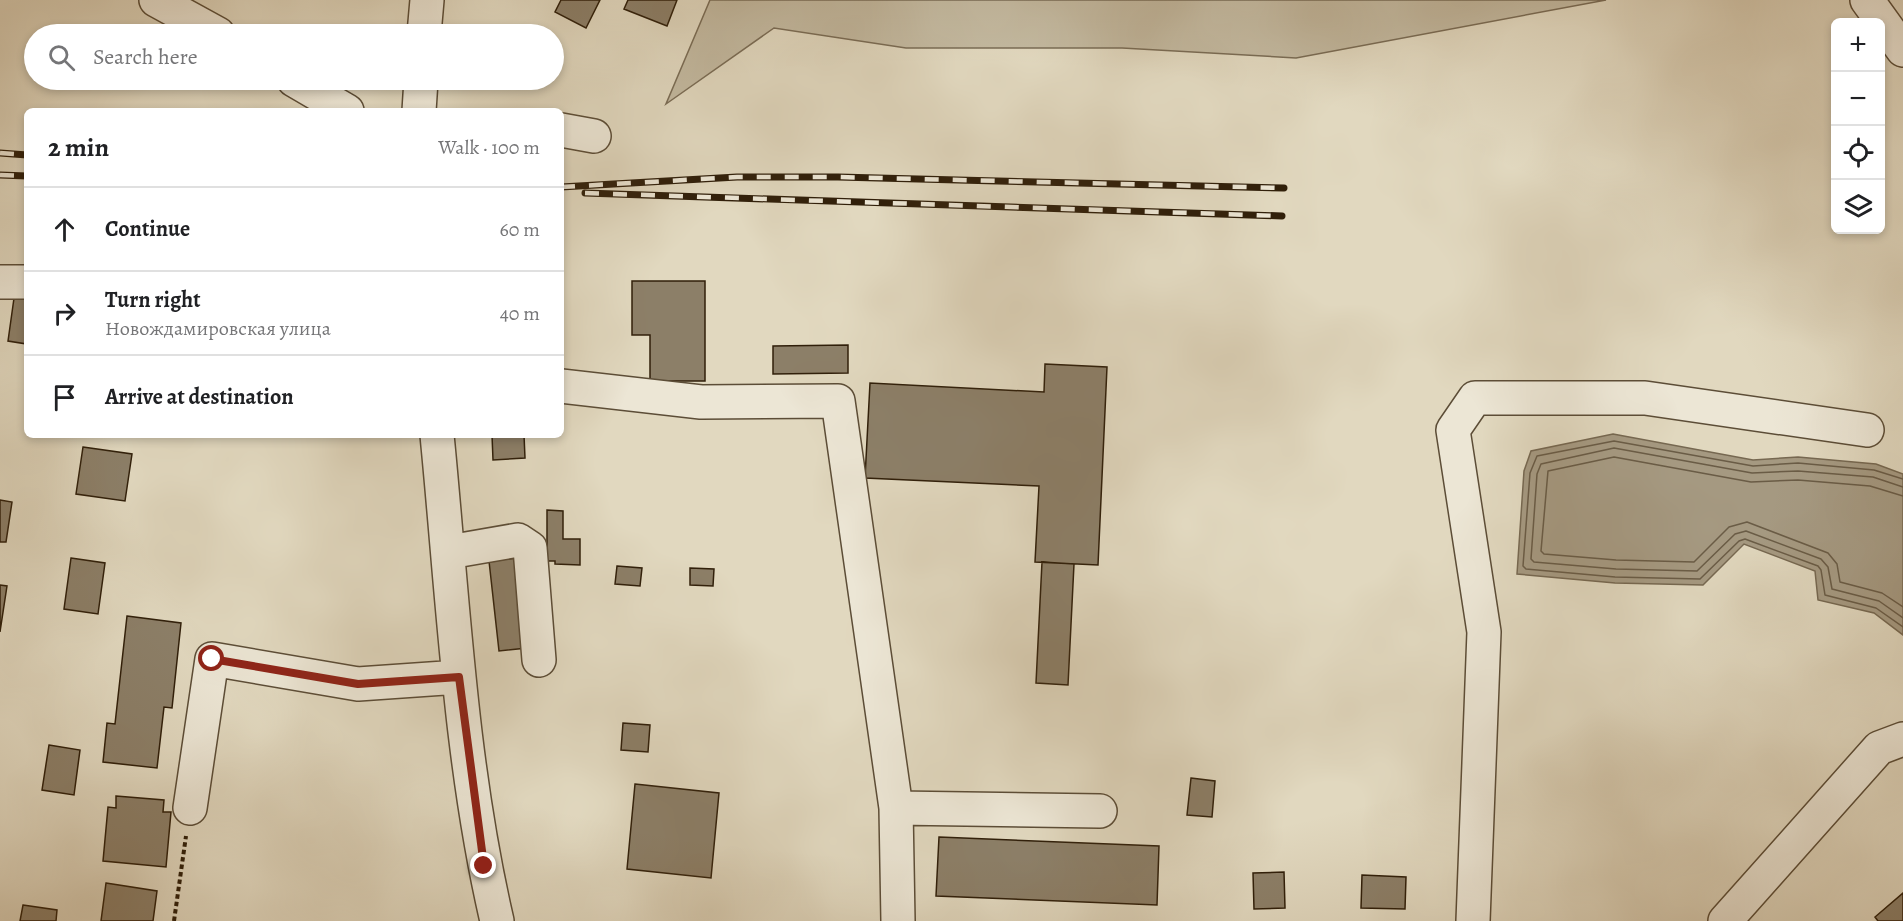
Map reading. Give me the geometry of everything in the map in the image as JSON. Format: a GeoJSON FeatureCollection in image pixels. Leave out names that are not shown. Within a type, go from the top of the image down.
{"type":"FeatureCollection","features":[{"type":"Feature","properties":{"kind":"street"},"geometry":{"type":"LineString","coordinates":[[156,0],[200,24]]}},
{"type":"Feature","properties":{"kind":"street"},"geometry":{"type":"LineString","coordinates":[[425,24],[427,0]]}},
{"type":"Feature","properties":{"kind":"street"},"geometry":{"type":"LineString","coordinates":[[1868,0],[1903,50]]}},
{"type":"Feature","properties":{"kind":"street"},"geometry":{"type":"LineString","coordinates":[[311,90],[342,108]]}},
{"type":"Feature","properties":{"kind":"street"},"geometry":{"type":"LineString","coordinates":[[564,131],[594,136]]}},
{"type":"Feature","properties":{"kind":"street"},"geometry":{"type":"LineString","coordinates":[[0,282],[24,282]]}},
{"type":"Feature","properties":{"kind":"street"},"geometry":{"type":"LineString","coordinates":[[564,386],[701,402],[838,401],[896,808],[898,921]]}},
{"type":"Feature","properties":{"kind":"street"},"geometry":{"type":"LineString","coordinates":[[1473,921],[1484,632],[1453,430],[1475,398],[1644,398],[1867,430]]}},
{"type":"Feature","properties":{"kind":"street"},"geometry":{"type":"LineString","coordinates":[[437,438],[459,677],[484,866],[497,921]]}},
{"type":"Feature","properties":{"kind":"street"},"geometry":{"type":"LineString","coordinates":[[449,552],[518,540],[530,548],[539,660]]}},
{"type":"Feature","properties":{"kind":"street"},"geometry":{"type":"LineString","coordinates":[[190,808],[212,659],[358,684],[459,677]]}},
{"type":"Feature","properties":{"kind":"street"},"geometry":{"type":"LineString","coordinates":[[1725,921],[1879,748],[1903,739]]}},
{"type":"Feature","properties":{"kind":"street"},"geometry":{"type":"LineString","coordinates":[[896,808],[1100,811]]}},
{"type":"Feature","properties":{"kind":"path"},"geometry":{"type":"LineString","coordinates":[[174,921],[190,808]]}},
{"type":"Feature","properties":{"kind":"shaded area"},"geometry":{"type":"Polygon","coordinates":[[[710,0],[1606,0],[1296,58],[1122,48],[906,48],[774,28],[666,104],[710,0]]]}},
{"type":"Feature","properties":{"kind":"water"},"geometry":{"type":"Polygon","coordinates":[[[1613,434],[1753,460],[1798,457],[1876,464],[1903,474],[1903,635],[1874,613],[1818,600],[1815,571],[1744,544],[1703,585],[1615,583],[1517,574],[1524,471],[1531,451],[1613,434]]]}},
{"type":"Feature","properties":{"kind":"building"},"geometry":{"type":"Polygon","coordinates":[[[561,0],[600,0],[586,28],[555,12],[561,0]]]}},
{"type":"Feature","properties":{"kind":"building"},"geometry":{"type":"Polygon","coordinates":[[[628,0],[677,0],[667,26],[624,9],[628,0]]]}},
{"type":"Feature","properties":{"kind":"building"},"geometry":{"type":"Polygon","coordinates":[[[632,281],[705,281],[705,381],[650,381],[650,335],[632,335],[632,281]]]}},
{"type":"Feature","properties":{"kind":"building"},"geometry":{"type":"Polygon","coordinates":[[[15,291],[24,292],[24,344],[8,341],[15,291]]]}},
{"type":"Feature","properties":{"kind":"building"},"geometry":{"type":"Polygon","coordinates":[[[848,345],[848,373],[773,374],[773,346],[848,345]]]}},
{"type":"Feature","properties":{"kind":"building"},"geometry":{"type":"Polygon","coordinates":[[[1045,364],[1107,367],[1098,565],[1035,562],[1039,486],[865,478],[870,383],[1044,392],[1045,364]]]}},
{"type":"Feature","properties":{"kind":"building"},"geometry":{"type":"Polygon","coordinates":[[[492,438],[524,438],[525,458],[493,460],[492,438]]]}},
{"type":"Feature","properties":{"kind":"building"},"geometry":{"type":"Polygon","coordinates":[[[83,447],[132,454],[125,501],[76,494],[83,447]]]}},
{"type":"Feature","properties":{"kind":"building"},"geometry":{"type":"Polygon","coordinates":[[[0,500],[12,502],[6,542],[0,542],[0,500]]]}},
{"type":"Feature","properties":{"kind":"building"},"geometry":{"type":"Polygon","coordinates":[[[547,510],[563,511],[563,539],[580,539],[580,565],[555,564],[555,561],[547,561],[547,510]]]}},
{"type":"Feature","properties":{"kind":"building"},"geometry":{"type":"Polygon","coordinates":[[[71,558],[105,563],[98,614],[64,609],[71,558]]]}},
{"type":"Feature","properties":{"kind":"building"},"geometry":{"type":"Polygon","coordinates":[[[517,558],[527,648],[499,651],[489,561],[517,558]]]}},
{"type":"Feature","properties":{"kind":"building"},"geometry":{"type":"Polygon","coordinates":[[[1042,562],[1074,564],[1068,685],[1036,683],[1042,562]]]}},
{"type":"Feature","properties":{"kind":"building"},"geometry":{"type":"Polygon","coordinates":[[[617,566],[642,568],[640,586],[615,584],[617,566]]]}},
{"type":"Feature","properties":{"kind":"building"},"geometry":{"type":"Polygon","coordinates":[[[690,568],[714,569],[713,586],[690,585],[690,568]]]}},
{"type":"Feature","properties":{"kind":"building"},"geometry":{"type":"Polygon","coordinates":[[[0,585],[7,586],[0,632],[0,585]]]}},
{"type":"Feature","properties":{"kind":"building"},"geometry":{"type":"Polygon","coordinates":[[[127,616],[181,623],[172,708],[164,707],[157,768],[103,762],[107,723],[115,724],[127,616]]]}},
{"type":"Feature","properties":{"kind":"building"},"geometry":{"type":"Polygon","coordinates":[[[623,723],[650,725],[648,752],[621,750],[623,723]]]}},
{"type":"Feature","properties":{"kind":"building"},"geometry":{"type":"Polygon","coordinates":[[[49,745],[80,750],[74,795],[42,790],[49,745]]]}},
{"type":"Feature","properties":{"kind":"building"},"geometry":{"type":"Polygon","coordinates":[[[1191,778],[1215,781],[1212,817],[1187,815],[1191,778]]]}},
{"type":"Feature","properties":{"kind":"building"},"geometry":{"type":"Polygon","coordinates":[[[635,784],[719,793],[711,878],[627,869],[635,784]]]}},
{"type":"Feature","properties":{"kind":"building"},"geometry":{"type":"Polygon","coordinates":[[[116,796],[164,800],[163,812],[171,812],[166,867],[103,861],[108,807],[116,808],[116,796]]]}},
{"type":"Feature","properties":{"kind":"building"},"geometry":{"type":"Polygon","coordinates":[[[939,837],[1159,846],[1157,905],[936,896],[939,837]]]}},
{"type":"Feature","properties":{"kind":"building"},"geometry":{"type":"Polygon","coordinates":[[[1284,872],[1285,908],[1254,909],[1253,873],[1284,872]]]}},
{"type":"Feature","properties":{"kind":"building"},"geometry":{"type":"Polygon","coordinates":[[[1362,875],[1406,877],[1405,909],[1361,908],[1362,875]]]}},
{"type":"Feature","properties":{"kind":"building"},"geometry":{"type":"Polygon","coordinates":[[[106,883],[157,891],[153,921],[101,921],[106,883]]]}},
{"type":"Feature","properties":{"kind":"building"},"geometry":{"type":"Polygon","coordinates":[[[1903,893],[1903,921],[1878,921],[1875,917],[1903,893]]]}},
{"type":"Feature","properties":{"kind":"building"},"geometry":{"type":"Polygon","coordinates":[[[23,905],[57,910],[56,921],[20,921],[23,905]]]}},
{"type":"Feature","properties":{"kind":"railway"},"geometry":{"type":"LineString","coordinates":[[0,153],[24,155]]}},
{"type":"Feature","properties":{"kind":"railway"},"geometry":{"type":"LineString","coordinates":[[0,175],[24,176]]}},
{"type":"Feature","properties":{"kind":"railway"},"geometry":{"type":"LineString","coordinates":[[564,187],[737,177],[838,177],[1284,188]]}},
{"type":"Feature","properties":{"kind":"railway"},"geometry":{"type":"LineString","coordinates":[[585,193],[1282,216]]}},
{"type":"Feature","properties":{"kind":"route"},"geometry":{"type":"LineString","coordinates":[[212,659],[358,684],[459,677],[484,866]]}}]}
